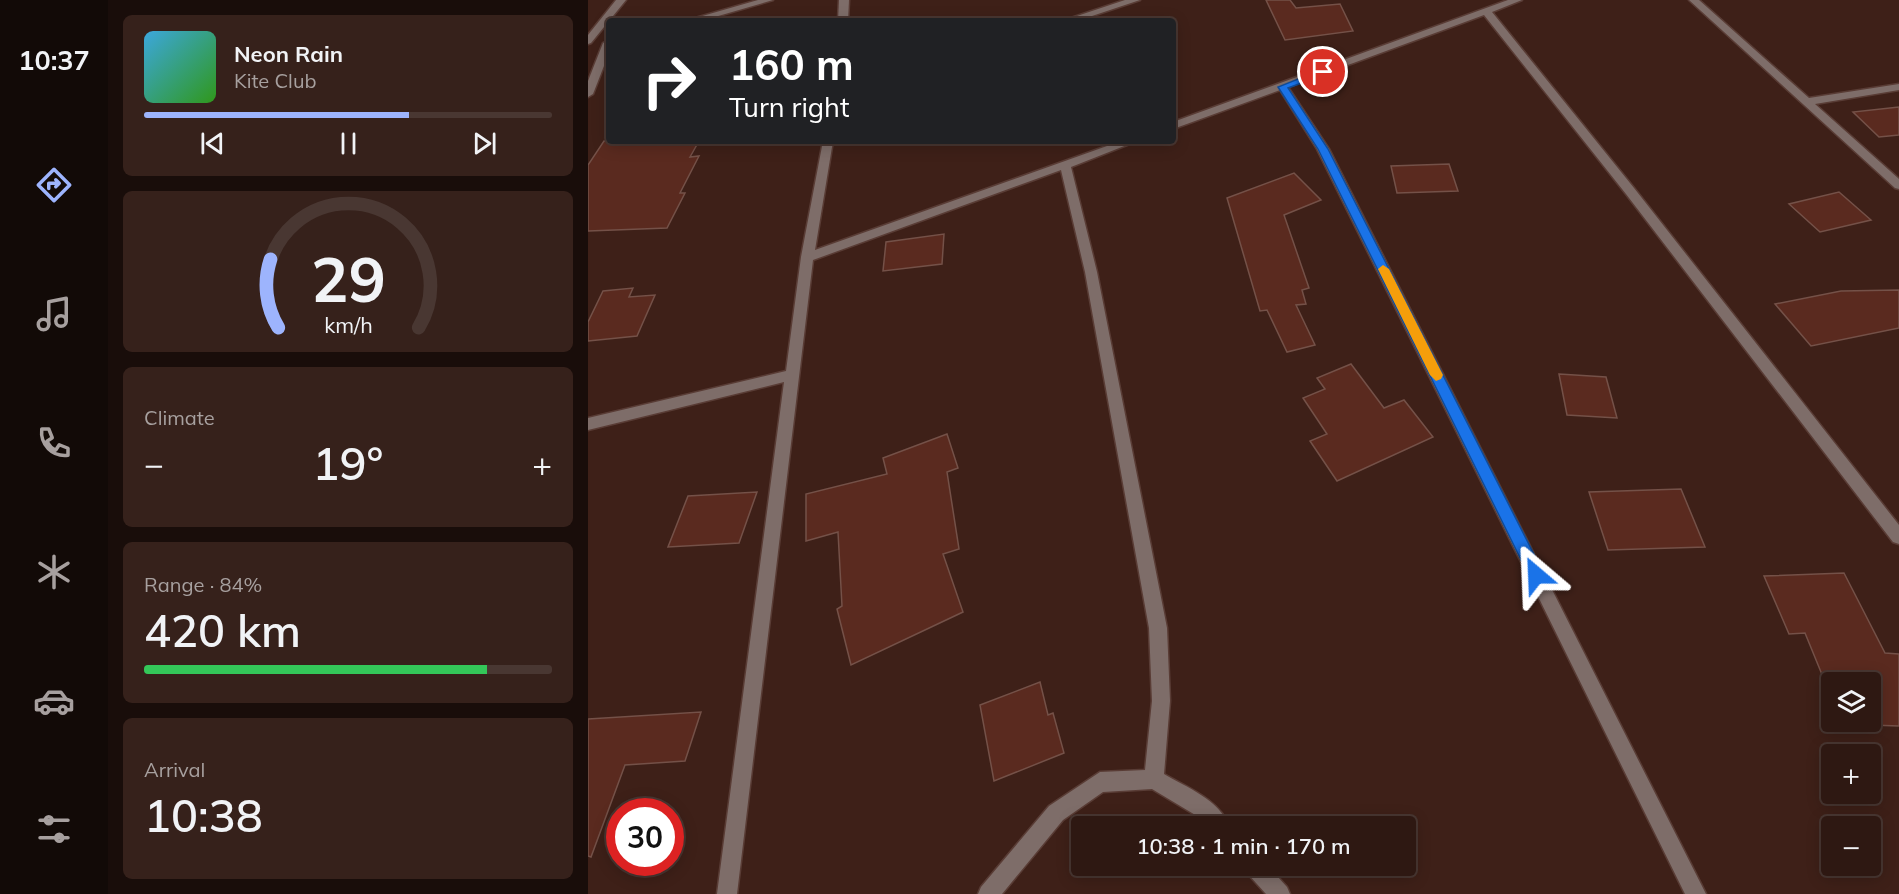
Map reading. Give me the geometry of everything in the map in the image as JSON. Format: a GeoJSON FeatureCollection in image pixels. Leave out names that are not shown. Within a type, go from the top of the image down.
{"type":"FeatureCollection","features":[{"type":"Feature","properties":{"kind":"street"},"geometry":{"type":"LineString","coordinates":[[607,18],[621,0]]}},
{"type":"Feature","properties":{"kind":"street"},"geometry":{"type":"LineString","coordinates":[[701,18],[768,0]]}},
{"type":"Feature","properties":{"kind":"street"},"geometry":{"type":"LineString","coordinates":[[843,18],[844,0]]}},
{"type":"Feature","properties":{"kind":"street"},"geometry":{"type":"LineString","coordinates":[[1077,18],[1135,0]]}},
{"type":"Feature","properties":{"kind":"street"},"geometry":{"type":"LineString","coordinates":[[1176,125],[1517,0]]}},
{"type":"Feature","properties":{"kind":"street"},"geometry":{"type":"LineString","coordinates":[[1694,0],[1899,185]]}},
{"type":"Feature","properties":{"kind":"street"},"geometry":{"type":"LineString","coordinates":[[1486,11],[1630,191],[1899,537]]}},
{"type":"Feature","properties":{"kind":"street"},"geometry":{"type":"LineString","coordinates":[[588,41],[606,19]]}},
{"type":"Feature","properties":{"kind":"street"},"geometry":{"type":"LineString","coordinates":[[588,48],[606,44]]}},
{"type":"Feature","properties":{"kind":"street"},"geometry":{"type":"LineString","coordinates":[[588,94],[606,50]]}},
{"type":"Feature","properties":{"kind":"street"},"geometry":{"type":"LineString","coordinates":[[1283,87],[1323,149],[1696,894]]}},
{"type":"Feature","properties":{"kind":"street"},"geometry":{"type":"LineString","coordinates":[[1807,102],[1899,87]]}},
{"type":"Feature","properties":{"kind":"street"},"geometry":{"type":"LineString","coordinates":[[727,894],[807,256],[827,144]]}},
{"type":"Feature","properties":{"kind":"street"},"geometry":{"type":"LineString","coordinates":[[807,256],[1124,144]]}},
{"type":"Feature","properties":{"kind":"street"},"geometry":{"type":"LineString","coordinates":[[1065,165],[1091,272],[1158,628],[1161,701],[1154,779]]}},
{"type":"Feature","properties":{"kind":"street"},"geometry":{"type":"LineString","coordinates":[[588,424],[792,375]]}},
{"type":"Feature","properties":{"kind":"street"},"geometry":{"type":"LineString","coordinates":[[988,894],[1056,813],[1100,782],[1154,779],[1209,816]]}},
{"type":"Feature","properties":{"kind":"street"},"geometry":{"type":"LineString","coordinates":[[1263,876],[1280,894]]}},
{"type":"Feature","properties":{"kind":"building"},"geometry":{"type":"Polygon","coordinates":[[[1266,0],[1290,0],[1296,8],[1340,4],[1353,31],[1285,40],[1266,0]]]}},
{"type":"Feature","properties":{"kind":"building"},"geometry":{"type":"Polygon","coordinates":[[[1899,107],[1899,135],[1879,137],[1853,112],[1899,107]]]}},
{"type":"Feature","properties":{"kind":"building"},"geometry":{"type":"Polygon","coordinates":[[[604,141],[606,144],[697,144],[690,157],[699,156],[680,193],[685,193],[667,228],[588,231],[588,165],[604,141]]]}},
{"type":"Feature","properties":{"kind":"building"},"geometry":{"type":"Polygon","coordinates":[[[1449,164],[1458,191],[1397,193],[1391,166],[1449,164]]]}},
{"type":"Feature","properties":{"kind":"building"},"geometry":{"type":"Polygon","coordinates":[[[1294,173],[1321,200],[1284,215],[1309,288],[1302,290],[1306,304],[1296,305],[1315,345],[1287,352],[1267,310],[1260,311],[1227,198],[1294,173]]]}},
{"type":"Feature","properties":{"kind":"building"},"geometry":{"type":"Polygon","coordinates":[[[1839,192],[1871,220],[1820,232],[1789,204],[1839,192]]]}},
{"type":"Feature","properties":{"kind":"building"},"geometry":{"type":"Polygon","coordinates":[[[944,234],[942,264],[883,271],[886,242],[944,234]]]}},
{"type":"Feature","properties":{"kind":"building"},"geometry":{"type":"Polygon","coordinates":[[[633,288],[629,297],[655,295],[637,336],[588,341],[588,322],[603,291],[633,288]]]}},
{"type":"Feature","properties":{"kind":"building"},"geometry":{"type":"Polygon","coordinates":[[[1899,290],[1899,328],[1811,346],[1775,304],[1841,291],[1899,290]]]}},
{"type":"Feature","properties":{"kind":"building"},"geometry":{"type":"Polygon","coordinates":[[[1351,364],[1384,408],[1404,400],[1433,437],[1337,481],[1310,441],[1327,434],[1303,398],[1325,389],[1317,378],[1351,364]]]}},
{"type":"Feature","properties":{"kind":"building"},"geometry":{"type":"Polygon","coordinates":[[[1559,374],[1606,377],[1617,418],[1567,415],[1559,374]]]}},
{"type":"Feature","properties":{"kind":"building"},"geometry":{"type":"Polygon","coordinates":[[[947,434],[958,468],[947,472],[959,549],[943,554],[963,612],[851,665],[837,609],[842,606],[838,532],[806,541],[806,494],[887,474],[883,458],[947,434]]]}},
{"type":"Feature","properties":{"kind":"building"},"geometry":{"type":"Polygon","coordinates":[[[1681,489],[1705,547],[1608,550],[1589,492],[1681,489]]]}},
{"type":"Feature","properties":{"kind":"building"},"geometry":{"type":"Polygon","coordinates":[[[757,492],[739,543],[668,547],[688,496],[757,492]]]}},
{"type":"Feature","properties":{"kind":"building"},"geometry":{"type":"Polygon","coordinates":[[[1844,573],[1885,653],[1899,654],[1899,726],[1881,725],[1881,672],[1821,672],[1805,633],[1789,634],[1764,576],[1844,573]]]}},
{"type":"Feature","properties":{"kind":"building"},"geometry":{"type":"Polygon","coordinates":[[[1040,682],[1048,715],[1053,713],[1064,753],[994,781],[980,705],[1040,682]]]}},
{"type":"Feature","properties":{"kind":"building"},"geometry":{"type":"Polygon","coordinates":[[[701,712],[685,761],[625,765],[613,798],[606,798],[606,816],[591,857],[588,856],[588,719],[701,712]]]}},
{"type":"Feature","properties":{"kind":"slow traffic"},"geometry":{"type":"LineString","coordinates":[[1383,269],[1436,375]]}},
{"type":"Feature","properties":{"kind":"route"},"geometry":{"type":"LineString","coordinates":[[1323,72],[1283,87],[1323,149],[1536,575]]}}]}
